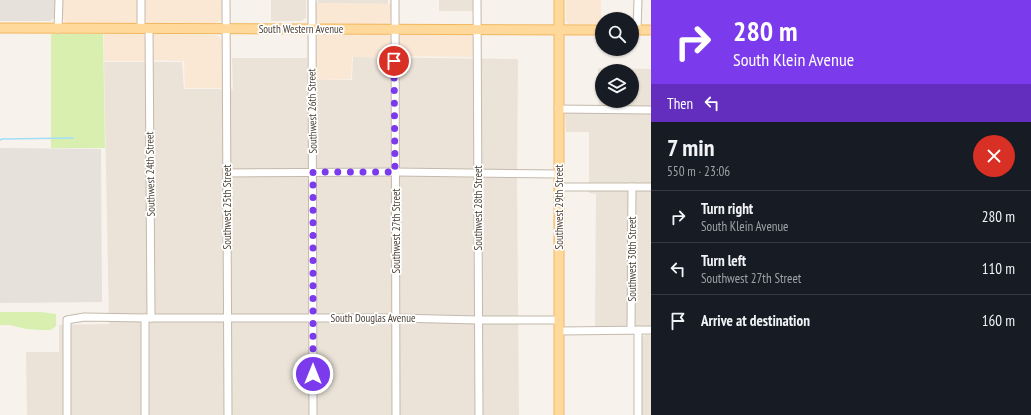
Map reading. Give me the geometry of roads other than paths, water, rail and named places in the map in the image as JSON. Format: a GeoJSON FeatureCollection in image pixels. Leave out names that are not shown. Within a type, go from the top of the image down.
{"type":"FeatureCollection","features":[{"type":"Feature","properties":{"kind":"main road","name":"Southwest 29th Street"},"geometry":{"type":"LineString","coordinates":[[558,0],[559,415]]}},
{"type":"Feature","properties":{"kind":"main road","name":"South Western Avenue"},"geometry":{"type":"LineString","coordinates":[[0,28],[595,30]]}},
{"type":"Feature","properties":{"kind":"main road"},"geometry":{"type":"LineString","coordinates":[[639,30],[651,30]]}},
{"type":"Feature","properties":{"kind":"street"},"geometry":{"type":"LineString","coordinates":[[58,28],[59,0]]}},
{"type":"Feature","properties":{"kind":"street","name":"Southwest 24th Street"},"geometry":{"type":"LineString","coordinates":[[141,0],[145,29],[148,318],[145,415]]}},
{"type":"Feature","properties":{"kind":"street","name":"Southwest 25th Street"},"geometry":{"type":"LineString","coordinates":[[226,0],[228,415]]}},
{"type":"Feature","properties":{"kind":"street","name":"Southwest 26th Street"},"geometry":{"type":"LineString","coordinates":[[312,0],[313,415]]}},
{"type":"Feature","properties":{"kind":"street","name":"Southwest 27th Street"},"geometry":{"type":"LineString","coordinates":[[394,0],[396,415]]}},
{"type":"Feature","properties":{"kind":"street","name":"Southwest 28th Street"},"geometry":{"type":"LineString","coordinates":[[477,0],[479,415]]}},
{"type":"Feature","properties":{"kind":"street"},"geometry":{"type":"LineString","coordinates":[[637,12],[638,0]]}},
{"type":"Feature","properties":{"kind":"street"},"geometry":{"type":"LineString","coordinates":[[558,109],[651,110]]}},
{"type":"Feature","properties":{"kind":"street"},"geometry":{"type":"LineString","coordinates":[[227,173],[395,172],[559,174]]}},
{"type":"Feature","properties":{"kind":"street"},"geometry":{"type":"LineString","coordinates":[[559,187],[651,187]]}},
{"type":"Feature","properties":{"kind":"street","name":"Southwest 30th Street"},"geometry":{"type":"LineString","coordinates":[[632,187],[638,415]]}},
{"type":"Feature","properties":{"kind":"street","name":"South Douglas Avenue"},"geometry":{"type":"LineString","coordinates":[[67,415],[67,320],[84,317],[559,320]]}},
{"type":"Feature","properties":{"kind":"street"},"geometry":{"type":"LineString","coordinates":[[559,331],[651,330]]}},
{"type":"Feature","properties":{"kind":"waterway"},"geometry":{"type":"LineString","coordinates":[[0,140],[73,138]]}}]}
